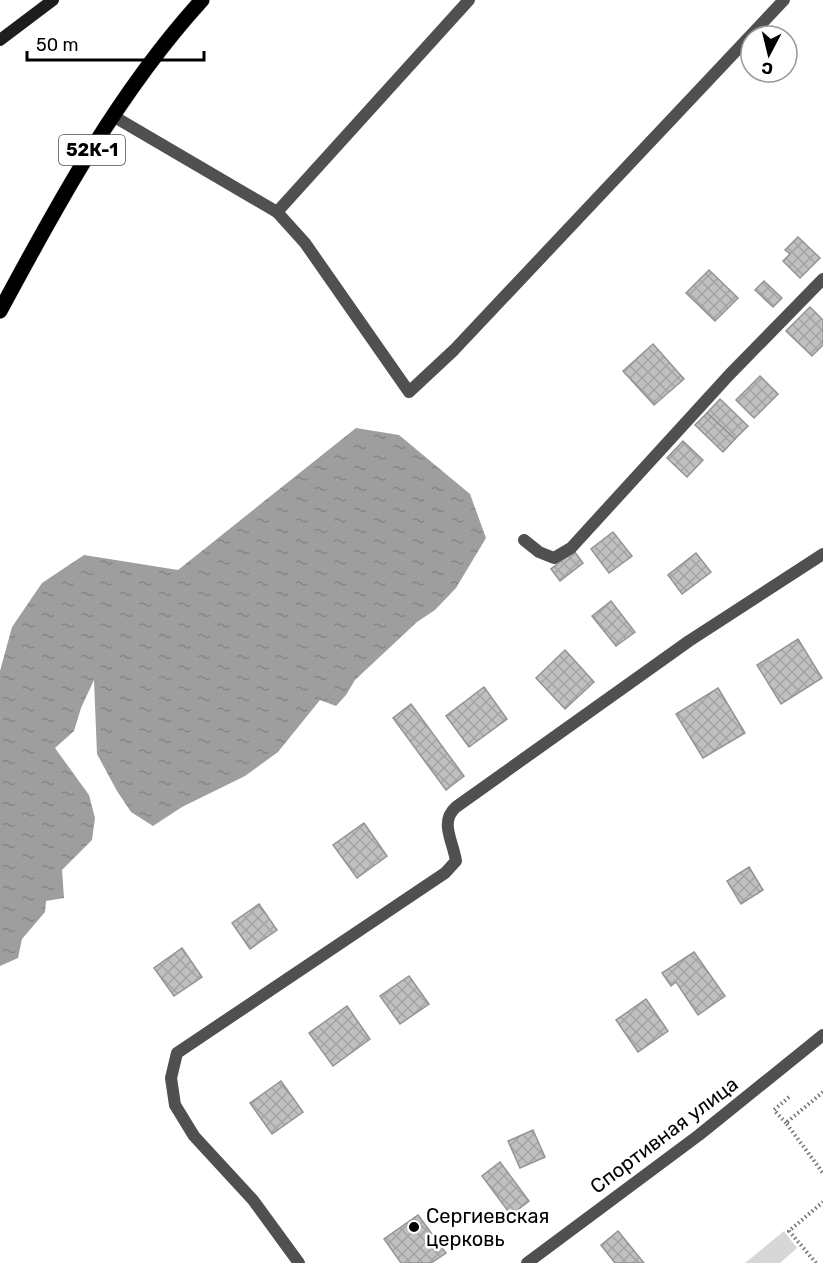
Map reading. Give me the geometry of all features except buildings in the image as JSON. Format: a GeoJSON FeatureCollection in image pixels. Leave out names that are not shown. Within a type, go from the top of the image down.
{"type":"FeatureCollection","features":[{"type":"Feature","properties":{"kind":"main road","name":"52К-1"},"geometry":{"type":"LineString","coordinates":[[0,311],[41,235],[113,116],[181,23],[202,0]]}},
{"type":"Feature","properties":{"kind":"main road"},"geometry":{"type":"LineString","coordinates":[[0,40],[49,1]]}},
{"type":"Feature","properties":{"kind":"street"},"geometry":{"type":"LineString","coordinates":[[277,212],[469,0]]}},
{"type":"Feature","properties":{"kind":"street"},"geometry":{"type":"LineString","coordinates":[[113,116],[277,212],[304,243],[409,392],[454,350],[784,0]]}},
{"type":"Feature","properties":{"kind":"street"},"geometry":{"type":"LineString","coordinates":[[524,540],[539,552],[554,558],[571,548],[730,374],[823,279]]}},
{"type":"Feature","properties":{"kind":"street"},"geometry":{"type":"LineString","coordinates":[[299,1263],[253,1200],[194,1136],[175,1105],[171,1078],[177,1053],[445,873],[456,861],[446,825],[450,812],[456,807],[689,641],[823,554]]}},
{"type":"Feature","properties":{"kind":"street","name":"Спортивная улица"},"geometry":{"type":"LineString","coordinates":[[527,1263],[699,1135],[823,1035]]}},
{"type":"Feature","properties":{"kind":"path"},"geometry":{"type":"LineString","coordinates":[[786,1123],[823,1092]]}},
{"type":"Feature","properties":{"kind":"path"},"geometry":{"type":"LineString","coordinates":[[790,1096],[774,1110],[823,1173]]}},
{"type":"Feature","properties":{"kind":"path"},"geometry":{"type":"LineString","coordinates":[[816,1263],[789,1231],[823,1202]]}},
{"type":"Feature","properties":{"kind":"shaded area"},"geometry":{"type":"Polygon","coordinates":[[[784,1231],[797,1248],[780,1263],[745,1263],[784,1231]]]}},
{"type":"Feature","properties":{"kind":"water"},"geometry":{"type":"Polygon","coordinates":[[[356,428],[399,435],[470,494],[486,538],[456,588],[435,610],[417,622],[355,680],[336,706],[320,700],[278,752],[245,776],[182,807],[153,826],[131,812],[97,754],[94,680],[81,708],[74,731],[55,748],[89,795],[95,818],[92,840],[62,870],[64,898],[46,901],[45,912],[22,939],[18,958],[0,966],[0,671],[12,627],[42,583],[84,555],[178,570],[356,428]]]}},
{"type":"Feature","properties":{"kind":"place","name":"Сергиевская церковь"},"geometry":{"type":"Point","coordinates":[414,1227]}}]}
